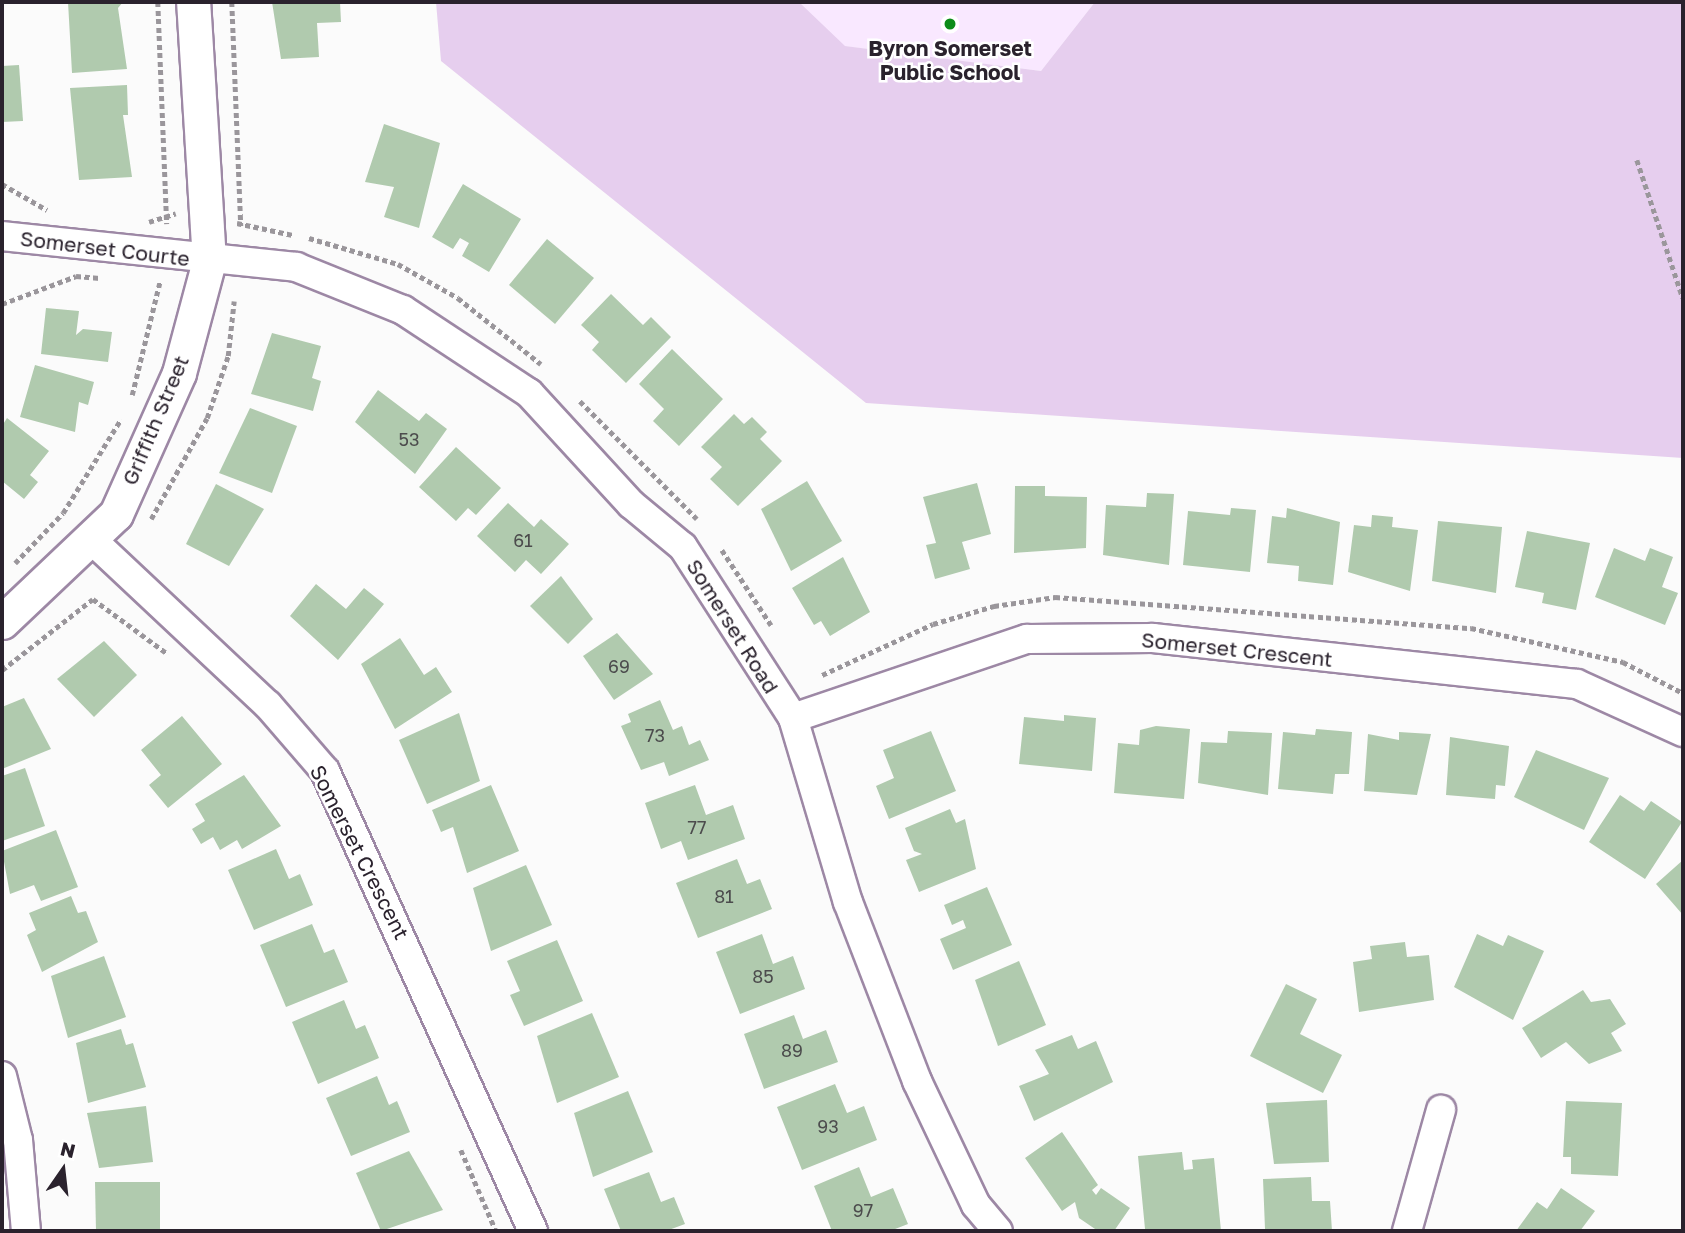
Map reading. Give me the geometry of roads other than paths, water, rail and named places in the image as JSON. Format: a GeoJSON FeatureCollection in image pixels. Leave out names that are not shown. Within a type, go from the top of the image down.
{"type":"FeatureCollection","features":[{"type":"Feature","properties":{"kind":"street","name":"Griffith Street"},"geometry":{"type":"LineString","coordinates":[[2,622],[116,514],[179,373],[209,261],[193,2]]}},
{"type":"Feature","properties":{"kind":"street","name":"Somerset Courte"},"geometry":{"type":"LineString","coordinates":[[2,236],[209,261]]}},
{"type":"Feature","properties":{"kind":"street","name":"Somerset Road"},"geometry":{"type":"LineString","coordinates":[[209,261],[296,267],[403,310],[528,393],[631,504],[683,547],[793,718],[848,902],[917,1081],[976,1205],[998,1231]]}},
{"type":"Feature","properties":{"kind":"street","name":"Somerset Crescent"},"geometry":{"type":"LineString","coordinates":[[91,539],[268,705],[324,771],[533,1231]]}},
{"type":"Feature","properties":{"kind":"street","name":"Somerset Crescent"},"geometry":{"type":"LineString","coordinates":[[793,718],[1027,639],[1153,638],[1577,684],[1683,732]]}},
{"type":"Feature","properties":{"kind":"street"},"geometry":{"type":"LineString","coordinates":[[2,1076],[18,1140],[26,1231]]}},
{"type":"Feature","properties":{"kind":"street"},"geometry":{"type":"LineString","coordinates":[[1407,1231],[1441,1110]]}},
{"type":"Feature","properties":{"kind":"place","name":"Byron Somerset Public School"},"geometry":{"type":"Point","coordinates":[950,24]}}]}
